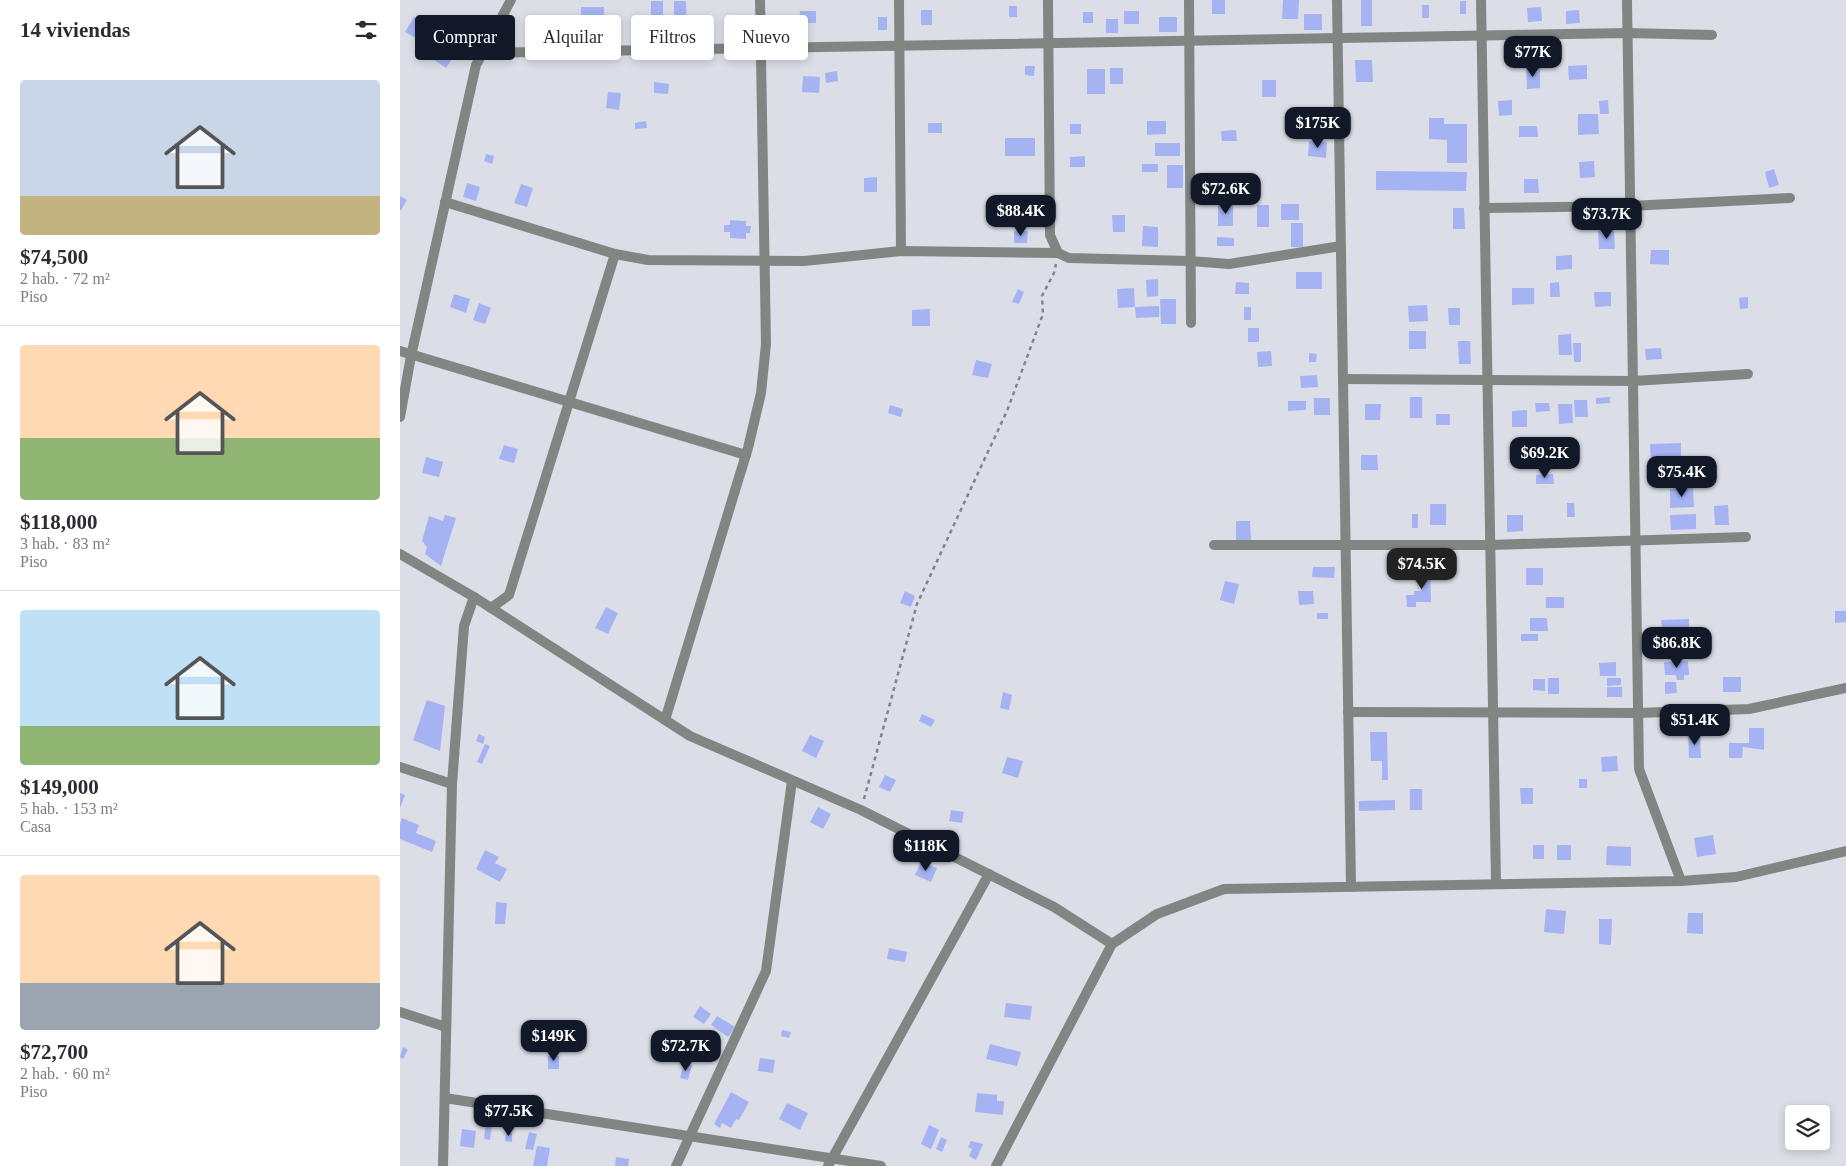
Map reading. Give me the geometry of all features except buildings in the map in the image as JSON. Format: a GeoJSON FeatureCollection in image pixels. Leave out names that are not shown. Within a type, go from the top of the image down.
{"type":"FeatureCollection","features":[{"type":"Feature","properties":{"kind":"street"},"geometry":{"type":"LineString","coordinates":[[503,15],[511,0]]}},
{"type":"Feature","properties":{"kind":"street"},"geometry":{"type":"LineString","coordinates":[[760,0],[760,15]]}},
{"type":"Feature","properties":{"kind":"street"},"geometry":{"type":"LineString","coordinates":[[899,0],[901,251]]}},
{"type":"Feature","properties":{"kind":"street"},"geometry":{"type":"LineString","coordinates":[[1048,0],[1050,235],[1058,253]]}},
{"type":"Feature","properties":{"kind":"street"},"geometry":{"type":"LineString","coordinates":[[1189,0],[1191,323]]}},
{"type":"Feature","properties":{"kind":"street"},"geometry":{"type":"LineString","coordinates":[[1337,0],[1350,887]]}},
{"type":"Feature","properties":{"kind":"street"},"geometry":{"type":"LineString","coordinates":[[1481,0],[1496,884]]}},
{"type":"Feature","properties":{"kind":"street"},"geometry":{"type":"LineString","coordinates":[[1627,0],[1639,769],[1681,881]]}},
{"type":"Feature","properties":{"kind":"street"},"geometry":{"type":"LineString","coordinates":[[808,47],[1627,33],[1712,35]]}},
{"type":"Feature","properties":{"kind":"street"},"geometry":{"type":"LineString","coordinates":[[515,52],[724,49]]}},
{"type":"Feature","properties":{"kind":"street"},"geometry":{"type":"LineString","coordinates":[[400,417],[411,356],[478,60]]}},
{"type":"Feature","properties":{"kind":"street"},"geometry":{"type":"LineString","coordinates":[[665,720],[746,455],[761,393],[766,344],[760,60]]}},
{"type":"Feature","properties":{"kind":"street"},"geometry":{"type":"LineString","coordinates":[[1484,208],[1630,206],[1790,198]]}},
{"type":"Feature","properties":{"kind":"street"},"geometry":{"type":"LineString","coordinates":[[445,202],[615,254],[648,260],[804,261],[901,251],[1058,253],[1069,258],[1190,261],[1229,264],[1341,246]]}},
{"type":"Feature","properties":{"kind":"street"},"geometry":{"type":"LineString","coordinates":[[491,608],[509,594],[615,254]]}},
{"type":"Feature","properties":{"kind":"street"},"geometry":{"type":"LineString","coordinates":[[400,351],[411,356],[746,455]]}},
{"type":"Feature","properties":{"kind":"street"},"geometry":{"type":"LineString","coordinates":[[1343,379],[1633,381],[1748,374]]}},
{"type":"Feature","properties":{"kind":"street"},"geometry":{"type":"LineString","coordinates":[[1214,545],[1490,545],[1636,542],[1746,537]]}},
{"type":"Feature","properties":{"kind":"street"},"geometry":{"type":"LineString","coordinates":[[400,554],[474,597],[690,736],[862,810],[1054,907],[1112,944]]}},
{"type":"Feature","properties":{"kind":"street"},"geometry":{"type":"LineString","coordinates":[[443,1166],[452,784],[464,626],[474,597]]}},
{"type":"Feature","properties":{"kind":"street"},"geometry":{"type":"LineString","coordinates":[[1348,712],[1638,713],[1749,708],[1846,688]]}},
{"type":"Feature","properties":{"kind":"street"},"geometry":{"type":"LineString","coordinates":[[400,767],[452,784]]}},
{"type":"Feature","properties":{"kind":"street"},"geometry":{"type":"LineString","coordinates":[[676,1166],[766,971],[792,781]]}},
{"type":"Feature","properties":{"kind":"street"},"geometry":{"type":"LineString","coordinates":[[996,1166],[1112,944],[1157,914],[1224,890],[1681,881],[1736,877],[1846,851]]}},
{"type":"Feature","properties":{"kind":"street"},"geometry":{"type":"LineString","coordinates":[[830,1162],[989,874]]}},
{"type":"Feature","properties":{"kind":"street"},"geometry":{"type":"LineString","coordinates":[[400,1012],[446,1027]]}},
{"type":"Feature","properties":{"kind":"street"},"geometry":{"type":"LineString","coordinates":[[445,1098],[690,1136],[830,1162],[881,1166]]}},
{"type":"Feature","properties":{"kind":"path"},"geometry":{"type":"LineString","coordinates":[[862,810],[916,604],[1007,410],[1043,314],[1042,296],[1054,273],[1058,253]]}}]}
